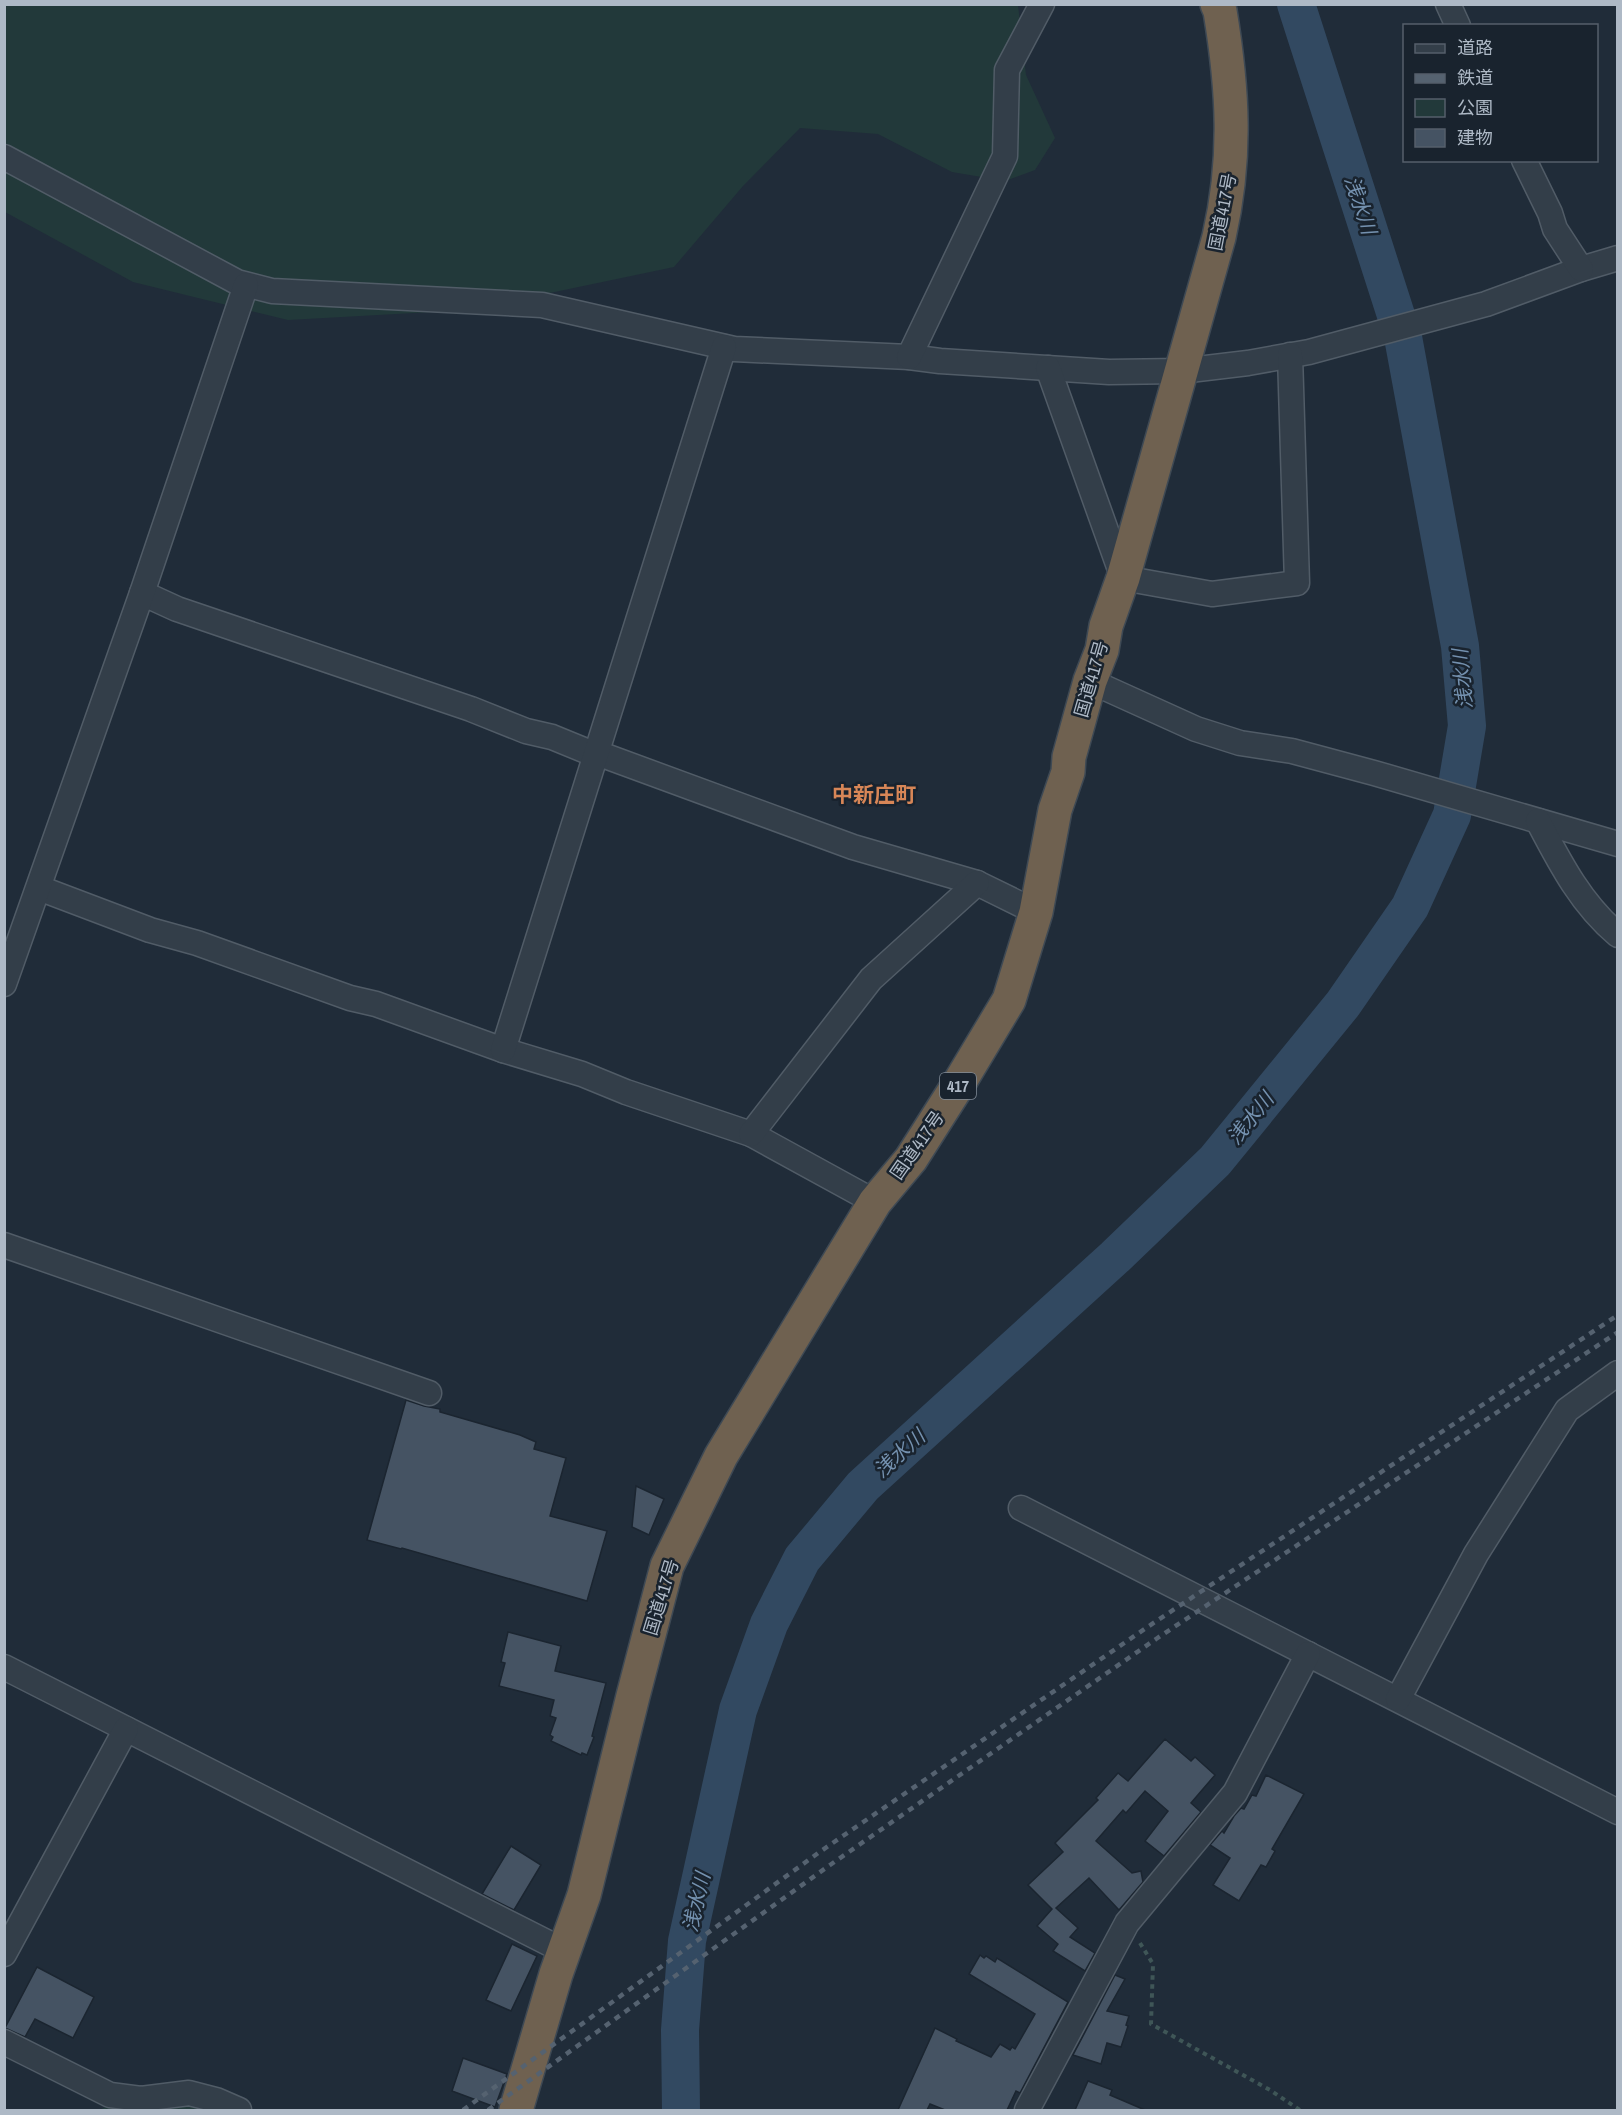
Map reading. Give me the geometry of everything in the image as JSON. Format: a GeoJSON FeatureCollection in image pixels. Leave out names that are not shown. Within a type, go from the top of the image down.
{"type":"FeatureCollection","features":[{"type":"Feature","properties":{"kind":"highway","name":"国道417号"},"geometry":{"type":"LineString","coordinates":[[516,2110],[564,1952],[584,1895],[667,1566],[720,1456],[875,1202],[911,1159],[1009,1000],[1036,912],[1055,810],[1068,772],[1069,757],[1106,626],[1123,578],[1228,200],[1233,135],[1229,65],[1217,4]]}},
{"type":"Feature","properties":{"kind":"street"},"geometry":{"type":"LineString","coordinates":[[909,357],[1005,156],[1006,70],[1042,4]]}},
{"type":"Feature","properties":{"kind":"street"},"geometry":{"type":"LineString","coordinates":[[1448,4],[1457,24]]}},
{"type":"Feature","properties":{"kind":"street"},"geometry":{"type":"LineString","coordinates":[[4,157],[246,285],[272,291],[542,305],[734,350],[909,357],[940,362],[1109,372],[1181,371],[1248,363],[1300,353],[1486,304],[1617,258]]}},
{"type":"Feature","properties":{"kind":"street"},"geometry":{"type":"LineString","coordinates":[[1525,162],[1550,213],[1555,229],[1581,269]]}},
{"type":"Feature","properties":{"kind":"street"},"geometry":{"type":"LineString","coordinates":[[4,984],[142,593],[246,285]]}},
{"type":"Feature","properties":{"kind":"street"},"geometry":{"type":"LineString","coordinates":[[503,1050],[724,347]]}},
{"type":"Feature","properties":{"kind":"street"},"geometry":{"type":"LineString","coordinates":[[1048,368],[1123,578],[1212,594],[1297,583],[1300,353]]}},
{"type":"Feature","properties":{"kind":"street"},"geometry":{"type":"LineString","coordinates":[[142,593],[177,609],[526,731],[552,737],[596,755],[608,757],[853,847],[977,884],[1036,912]]}},
{"type":"Feature","properties":{"kind":"street"},"geometry":{"type":"LineString","coordinates":[[1090,681],[1196,729],[1240,742],[1292,751],[1374,773],[1617,844]]}},
{"type":"Feature","properties":{"kind":"street"},"geometry":{"type":"LineString","coordinates":[[1538,821],[1564,872],[1598,919],[1617,935]]}},
{"type":"Feature","properties":{"kind":"street"},"geometry":{"type":"LineString","coordinates":[[751,1134],[871,979],[977,884]]}},
{"type":"Feature","properties":{"kind":"street"},"geometry":{"type":"LineString","coordinates":[[39,888],[150,930],[197,942],[350,998],[376,1004],[503,1050],[582,1074],[626,1092],[751,1134],[875,1202]]}},
{"type":"Feature","properties":{"kind":"street"},"geometry":{"type":"LineString","coordinates":[[4,1245],[429,1394]]}},
{"type":"Feature","properties":{"kind":"street"},"geometry":{"type":"LineString","coordinates":[[1398,1699],[1476,1554],[1567,1410],[1617,1373]]}},
{"type":"Feature","properties":{"kind":"street"},"geometry":{"type":"LineString","coordinates":[[1021,1508],[1617,1812]]}},
{"type":"Feature","properties":{"kind":"street"},"geometry":{"type":"LineString","coordinates":[[1028,2110],[1127,1923],[1236,1793],[1308,1654]]}},
{"type":"Feature","properties":{"kind":"street"},"geometry":{"type":"LineString","coordinates":[[4,1667],[564,1952]]}},
{"type":"Feature","properties":{"kind":"street"},"geometry":{"type":"LineString","coordinates":[[4,1954],[126,1729]]}},
{"type":"Feature","properties":{"kind":"street"},"geometry":{"type":"LineString","coordinates":[[4,2042],[110,2095],[141,2099],[189,2092],[239,2110]]}},
{"type":"Feature","properties":{"kind":"path"},"geometry":{"type":"LineString","coordinates":[[1127,1923],[1153,1964],[1151,2025],[1270,2090],[1300,2110]]}},
{"type":"Feature","properties":{"kind":"green space"},"geometry":{"type":"Polygon","coordinates":[[[4,5],[1018,5],[1026,75],[1055,138],[1035,170],[1005,181],[952,172],[878,134],[800,128],[743,186],[674,267],[468,310],[288,320],[133,282],[5,212],[4,5]]]}},
{"type":"Feature","properties":{"kind":"green space"},"geometry":{"type":"Polygon","coordinates":[[[128,2097],[230,2110],[99,2110],[128,2097]]]}},
{"type":"Feature","properties":{"kind":"building"},"geometry":{"type":"Polygon","coordinates":[[[406,1400],[520,1435],[536,1442],[534,1449],[566,1458],[550,1516],[607,1531],[587,1601],[367,1540],[406,1400]]]}},
{"type":"Feature","properties":{"kind":"building"},"geometry":{"type":"Polygon","coordinates":[[[636,1486],[664,1499],[649,1535],[632,1527],[636,1486]]]}},
{"type":"Feature","properties":{"kind":"building"},"geometry":{"type":"Polygon","coordinates":[[[508,1632],[561,1646],[555,1671],[606,1683],[592,1736],[594,1737],[587,1755],[582,1753],[581,1755],[551,1741],[553,1737],[550,1735],[556,1718],[550,1716],[554,1700],[499,1686],[505,1663],[501,1662],[508,1632]]]}},
{"type":"Feature","properties":{"kind":"building"},"geometry":{"type":"Polygon","coordinates":[[[1165,1739],[1191,1761],[1195,1757],[1215,1775],[1191,1803],[1201,1812],[1164,1856],[1145,1841],[1168,1811],[1145,1791],[1126,1813],[1123,1810],[1096,1841],[1132,1873],[1141,1871],[1143,1882],[1119,1910],[1089,1878],[1056,1908],[1078,1928],[1070,1937],[1095,1953],[1085,1971],[1053,1951],[1058,1944],[1037,1926],[1052,1909],[1028,1885],[1063,1852],[1055,1843],[1098,1800],[1096,1798],[1118,1773],[1128,1781],[1165,1739]]]}},
{"type":"Feature","properties":{"kind":"building"},"geometry":{"type":"Polygon","coordinates":[[[1266,1775],[1304,1794],[1272,1849],[1275,1851],[1266,1867],[1261,1865],[1239,1901],[1213,1885],[1230,1858],[1210,1845],[1222,1831],[1224,1833],[1234,1816],[1241,1808],[1244,1809],[1252,1795],[1256,1796],[1266,1775]]]}},
{"type":"Feature","properties":{"kind":"building"},"geometry":{"type":"Polygon","coordinates":[[[511,1846],[541,1865],[514,1910],[482,1894],[511,1846]]]}},
{"type":"Feature","properties":{"kind":"building"},"geometry":{"type":"Polygon","coordinates":[[[512,1944],[537,1956],[511,2011],[486,2000],[512,1944]]]}},
{"type":"Feature","properties":{"kind":"building"},"geometry":{"type":"Polygon","coordinates":[[[980,1955],[995,1962],[997,1958],[1068,2002],[1020,2093],[1016,2091],[1007,2110],[945,2110],[930,2104],[927,2110],[898,2110],[935,2028],[957,2039],[956,2041],[991,2057],[1000,2044],[1010,2050],[1012,2047],[1015,2049],[1035,2014],[969,1974],[980,1955]]]}},
{"type":"Feature","properties":{"kind":"building"},"geometry":{"type":"Polygon","coordinates":[[[37,1967],[94,1997],[73,2038],[35,2019],[25,2037],[5,2028],[37,1967]]]}},
{"type":"Feature","properties":{"kind":"building"},"geometry":{"type":"Polygon","coordinates":[[[1115,1975],[1125,1979],[1107,2011],[1129,2016],[1121,2047],[1107,2043],[1101,2064],[1073,2055],[1115,1975]]]}},
{"type":"Feature","properties":{"kind":"building"},"geometry":{"type":"Polygon","coordinates":[[[463,2058],[507,2074],[495,2107],[452,2091],[463,2058]]]}},
{"type":"Feature","properties":{"kind":"building"},"geometry":{"type":"Polygon","coordinates":[[[1088,2081],[1112,2090],[1110,2095],[1145,2110],[1075,2110],[1088,2081]]]}},
{"type":"Feature","properties":{"kind":"waterway","name":"浅水川"},"geometry":{"type":"LineString","coordinates":[[681,2110],[680,2030],[687,1941],[738,1710],[769,1624],[802,1559],[863,1486],[1115,1257],[1215,1161],[1343,1004],[1410,907],[1452,815],[1467,726],[1460,646],[1403,337],[1296,4]]}},
{"type":"Feature","properties":{"kind":"railway"},"geometry":{"type":"LineString","coordinates":[[463,2110],[821,1851],[1149,1626],[1618,1315]]}},
{"type":"Feature","properties":{"kind":"railway"},"geometry":{"type":"LineString","coordinates":[[488,2110],[830,1865],[1156,1639],[1618,1332]]}},
{"type":"Feature","properties":{"kind":"district","name":"中新庄町"},"geometry":{"type":"Point","coordinates":[874,794]}}]}
